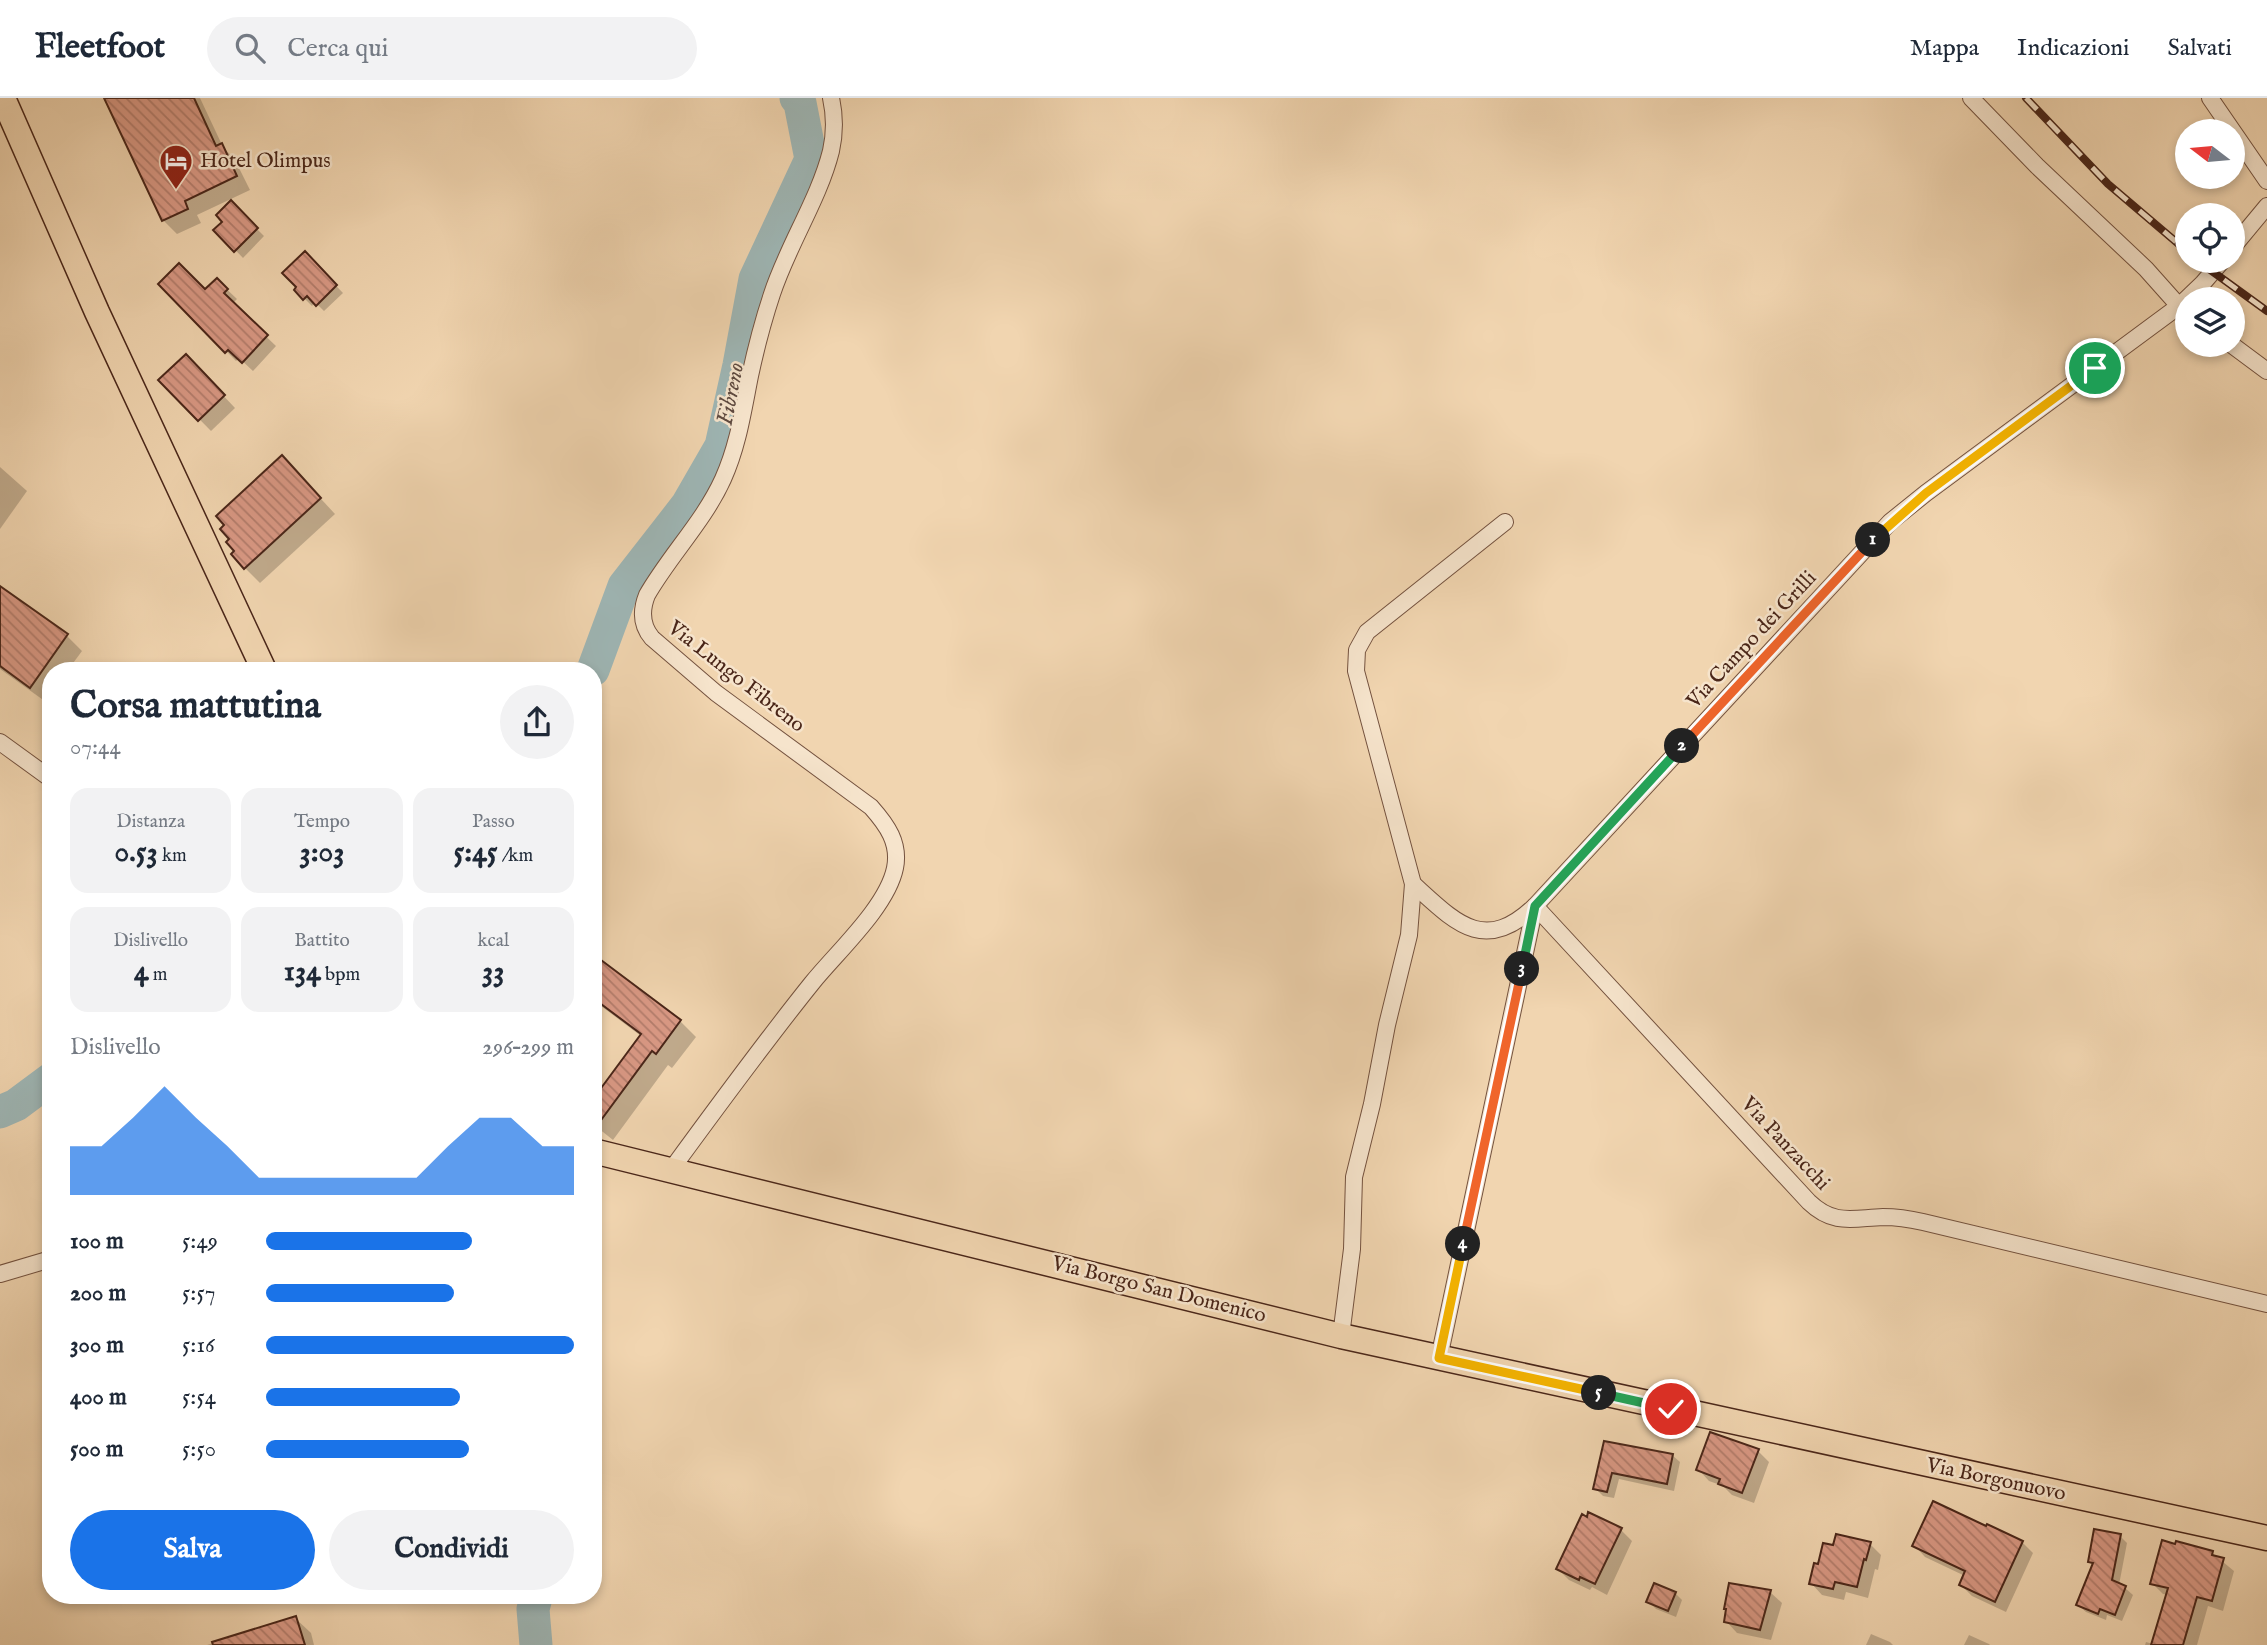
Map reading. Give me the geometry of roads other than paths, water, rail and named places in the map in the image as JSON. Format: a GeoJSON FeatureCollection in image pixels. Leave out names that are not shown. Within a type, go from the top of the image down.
{"type":"FeatureCollection","features":[{"type":"Feature","properties":{"kind":"main road"},"geometry":{"type":"LineString","coordinates":[[3,98],[97,312],[260,662]]}},
{"type":"Feature","properties":{"kind":"main road","name":"Via Borgo San Domenico"},"geometry":{"type":"LineString","coordinates":[[602,1153],[1341,1336],[1726,1421]]}},
{"type":"Feature","properties":{"kind":"main road","name":"Via Borgonuovo"},"geometry":{"type":"LineString","coordinates":[[1726,1421],[2267,1538]]}},
{"type":"Feature","properties":{"kind":"street","name":"Via Lungo Fibreno"},"geometry":{"type":"LineString","coordinates":[[671,1170],[794,1006],[873,911],[886,892],[895,869],[897,854],[893,839],[887,826],[871,807],[716,693],[652,638],[642,619],[643,603],[647,595],[715,494],[728,466],[739,432],[757,349],[774,288],[792,242],[816,195],[828,160],[834,128],[831,98]]}},
{"type":"Feature","properties":{"kind":"street"},"geometry":{"type":"LineString","coordinates":[[1971,98],[2175,300]]}},
{"type":"Feature","properties":{"kind":"street"},"geometry":{"type":"LineString","coordinates":[[2210,98],[2267,181]]}},
{"type":"Feature","properties":{"kind":"street"},"geometry":{"type":"LineString","coordinates":[[2245,233],[2267,206]]}},
{"type":"Feature","properties":{"kind":"street","name":"Via Campo dei Grilli"},"geometry":{"type":"LineString","coordinates":[[2201,287],[2212,273]]}},
{"type":"Feature","properties":{"kind":"street","name":"Via Campo dei Grilli"},"geometry":{"type":"LineString","coordinates":[[1535,906],[1890,522],[1926,493],[2175,315]]}},
{"type":"Feature","properties":{"kind":"street"},"geometry":{"type":"LineString","coordinates":[[2245,354],[2267,370]]}},
{"type":"Feature","properties":{"kind":"street"},"geometry":{"type":"LineString","coordinates":[[1341,1336],[1352,1249],[1354,1177],[1409,935],[1413,884],[1356,671],[1357,650],[1367,632],[1505,522]]}},
{"type":"Feature","properties":{"kind":"street"},"geometry":{"type":"LineString","coordinates":[[0,742],[42,772]]}},
{"type":"Feature","properties":{"kind":"street"},"geometry":{"type":"LineString","coordinates":[[1413,884],[1454,920],[1479,930],[1499,930],[1512,926],[1535,906]]}},
{"type":"Feature","properties":{"kind":"street"},"geometry":{"type":"LineString","coordinates":[[1439,1358],[1535,906]]}},
{"type":"Feature","properties":{"kind":"street","name":"Via Panzacchi"},"geometry":{"type":"LineString","coordinates":[[1535,906],[1809,1202],[1823,1213],[1848,1220],[1886,1217],[1923,1222],[2267,1304]]}},
{"type":"Feature","properties":{"kind":"street"},"geometry":{"type":"LineString","coordinates":[[0,1273],[42,1261]]}},
{"type":"Feature","properties":{"kind":"waterway","name":"Fibreno"},"geometry":{"type":"LineString","coordinates":[[596,662],[624,586],[687,505],[721,446],[755,279],[811,159],[800,103],[796,98]]}},
{"type":"Feature","properties":{"kind":"waterway"},"geometry":{"type":"LineString","coordinates":[[0,1112],[16,1105],[42,1086]]}},
{"type":"Feature","properties":{"kind":"waterway"},"geometry":{"type":"LineString","coordinates":[[534,1604],[536,1645]]}},
{"type":"Feature","properties":{"kind":"railway"},"geometry":{"type":"LineString","coordinates":[[2026,98],[2108,184],[2175,241]]}},
{"type":"Feature","properties":{"kind":"railway"},"geometry":{"type":"LineString","coordinates":[[2215,273],[2267,311]]}},
{"type":"Feature","properties":{"kind":"place","name":"Hotel Olimpus"},"geometry":{"type":"Point","coordinates":[176,191]}}]}
